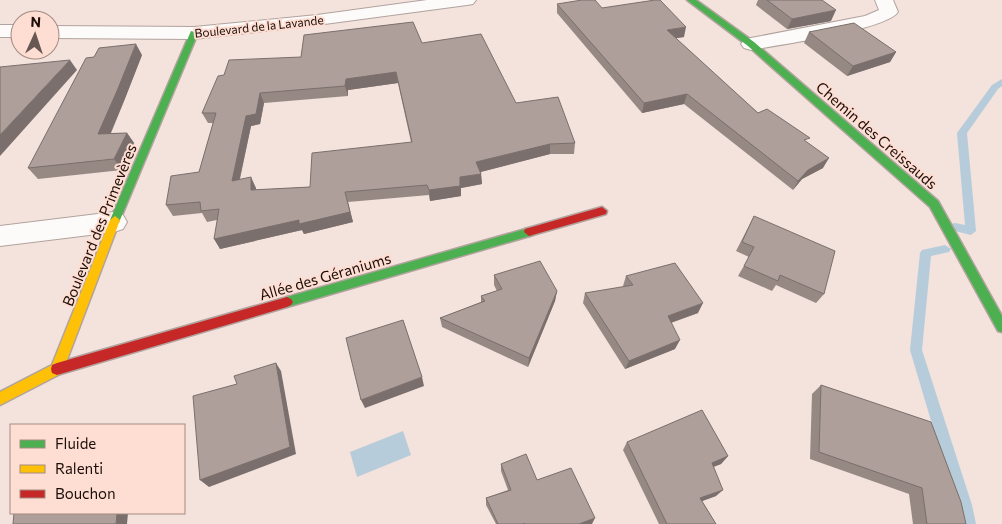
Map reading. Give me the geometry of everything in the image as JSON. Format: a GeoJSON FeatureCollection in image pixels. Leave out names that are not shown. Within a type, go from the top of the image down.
{"type":"FeatureCollection","features":[{"type":"Feature","properties":{"kind":"street","name":"Boulevard de la Lavande"},"geometry":{"type":"LineString","coordinates":[[60,32],[194,33],[327,19],[467,0]]}},
{"type":"Feature","properties":{"kind":"street","name":"Chemin des Creissauds"},"geometry":{"type":"LineString","coordinates":[[691,0],[752,44],[934,204],[1002,327]]}},
{"type":"Feature","properties":{"kind":"street"},"geometry":{"type":"LineString","coordinates":[[752,44],[870,21],[889,12],[884,0]]}},
{"type":"Feature","properties":{"kind":"street","name":"Boulevard des Primevères"},"geometry":{"type":"LineString","coordinates":[[57,369],[114,222],[194,33]]}},
{"type":"Feature","properties":{"kind":"street","name":"Allée des Géraniums"},"geometry":{"type":"LineString","coordinates":[[57,369],[602,211]]}},
{"type":"Feature","properties":{"kind":"street"},"geometry":{"type":"LineString","coordinates":[[0,236],[114,222]]}},
{"type":"Feature","properties":{"kind":"street"},"geometry":{"type":"LineString","coordinates":[[0,399],[57,369]]}},
{"type":"Feature","properties":{"kind":"water"},"geometry":{"type":"Polygon","coordinates":[[[403,431],[411,455],[357,477],[350,452],[403,431]]]}},
{"type":"Feature","properties":{"kind":"building"},"geometry":{"type":"Polygon","coordinates":[[[595,0],[602,8],[660,0],[686,27],[667,30],[758,113],[767,109],[810,138],[804,140],[829,158],[808,170],[798,181],[687,94],[644,103],[557,4],[595,0]]]}},
{"type":"Feature","properties":{"kind":"building"},"geometry":{"type":"Polygon","coordinates":[[[767,0],[822,0],[836,10],[792,19],[767,0]]]}},
{"type":"Feature","properties":{"kind":"building"},"geometry":{"type":"Polygon","coordinates":[[[413,22],[422,43],[481,34],[516,103],[558,97],[575,143],[550,144],[476,162],[481,174],[460,177],[460,186],[429,190],[427,185],[345,192],[350,212],[299,224],[299,220],[214,239],[219,209],[201,211],[200,202],[166,205],[171,176],[199,172],[216,113],[202,113],[218,76],[224,75],[229,60],[301,57],[304,35],[413,22]],[[396,72],[346,79],[345,86],[260,93],[256,114],[246,116],[232,181],[251,177],[251,190],[310,187],[312,153],[412,142],[396,72]]]}},
{"type":"Feature","properties":{"kind":"building"},"geometry":{"type":"Polygon","coordinates":[[[854,23],[896,52],[853,66],[809,32],[854,23]]]}},
{"type":"Feature","properties":{"kind":"building"},"geometry":{"type":"Polygon","coordinates":[[[136,44],[98,134],[127,133],[114,159],[28,168],[86,58],[94,57],[99,48],[136,44]]]}},
{"type":"Feature","properties":{"kind":"building"},"geometry":{"type":"Polygon","coordinates":[[[70,60],[0,135],[0,67],[70,60]]]}},
{"type":"Feature","properties":{"kind":"building"},"geometry":{"type":"Polygon","coordinates":[[[754,216],[835,251],[824,294],[780,275],[778,281],[744,266],[754,247],[742,242],[754,216]]]}},
{"type":"Feature","properties":{"kind":"building"},"geometry":{"type":"Polygon","coordinates":[[[540,261],[557,291],[529,358],[440,318],[485,301],[481,296],[502,289],[494,275],[540,261]]]}},
{"type":"Feature","properties":{"kind":"building"},"geometry":{"type":"Polygon","coordinates":[[[675,263],[703,303],[668,316],[680,340],[629,361],[585,293],[633,285],[626,276],[675,263]]]}},
{"type":"Feature","properties":{"kind":"building"},"geometry":{"type":"Polygon","coordinates":[[[403,320],[422,377],[361,400],[346,338],[403,320]]]}},
{"type":"Feature","properties":{"kind":"building"},"geometry":{"type":"Polygon","coordinates":[[[276,363],[290,447],[200,480],[193,396],[237,384],[234,376],[276,363]]]}},
{"type":"Feature","properties":{"kind":"building"},"geometry":{"type":"Polygon","coordinates":[[[821,385],[931,422],[961,502],[966,524],[927,524],[922,488],[819,452],[821,385]]]}},
{"type":"Feature","properties":{"kind":"building"},"geometry":{"type":"Polygon","coordinates":[[[702,410],[728,456],[712,463],[723,490],[700,498],[716,524],[667,524],[627,442],[702,410]]]}},
{"type":"Feature","properties":{"kind":"building"},"geometry":{"type":"Polygon","coordinates":[[[526,454],[537,480],[571,468],[595,518],[579,524],[498,524],[486,498],[511,490],[501,464],[526,454]]]}},
{"type":"Feature","properties":{"kind":"building"},"geometry":{"type":"Polygon","coordinates":[[[14,514],[117,514],[116,524],[13,524],[14,514]]]}},
{"type":"Feature","properties":{"kind":"waterway"},"geometry":{"type":"LineString","coordinates":[[955,227],[971,231],[962,133],[995,87],[1002,82]]}},
{"type":"Feature","properties":{"kind":"waterway"},"geometry":{"type":"LineString","coordinates":[[945,249],[926,253],[916,350],[964,505],[968,524]]}},
{"type":"Feature","properties":{"kind":"traffic: fast"},"geometry":{"type":"LineString","coordinates":[[691,0],[751,44],[934,204],[1002,327]]}},
{"type":"Feature","properties":{"kind":"traffic: fast"},"geometry":{"type":"LineString","coordinates":[[115,220],[194,33]]}},
{"type":"Feature","properties":{"kind":"traffic: fast"},"geometry":{"type":"LineString","coordinates":[[287,302],[529,232]]}},
{"type":"Feature","properties":{"kind":"traffic: slow"},"geometry":{"type":"LineString","coordinates":[[0,399],[57,369],[115,220]]}},
{"type":"Feature","properties":{"kind":"traffic: jam"},"geometry":{"type":"LineString","coordinates":[[529,232],[602,211]]}},
{"type":"Feature","properties":{"kind":"traffic: jam"},"geometry":{"type":"LineString","coordinates":[[57,369],[287,302]]}}]}
